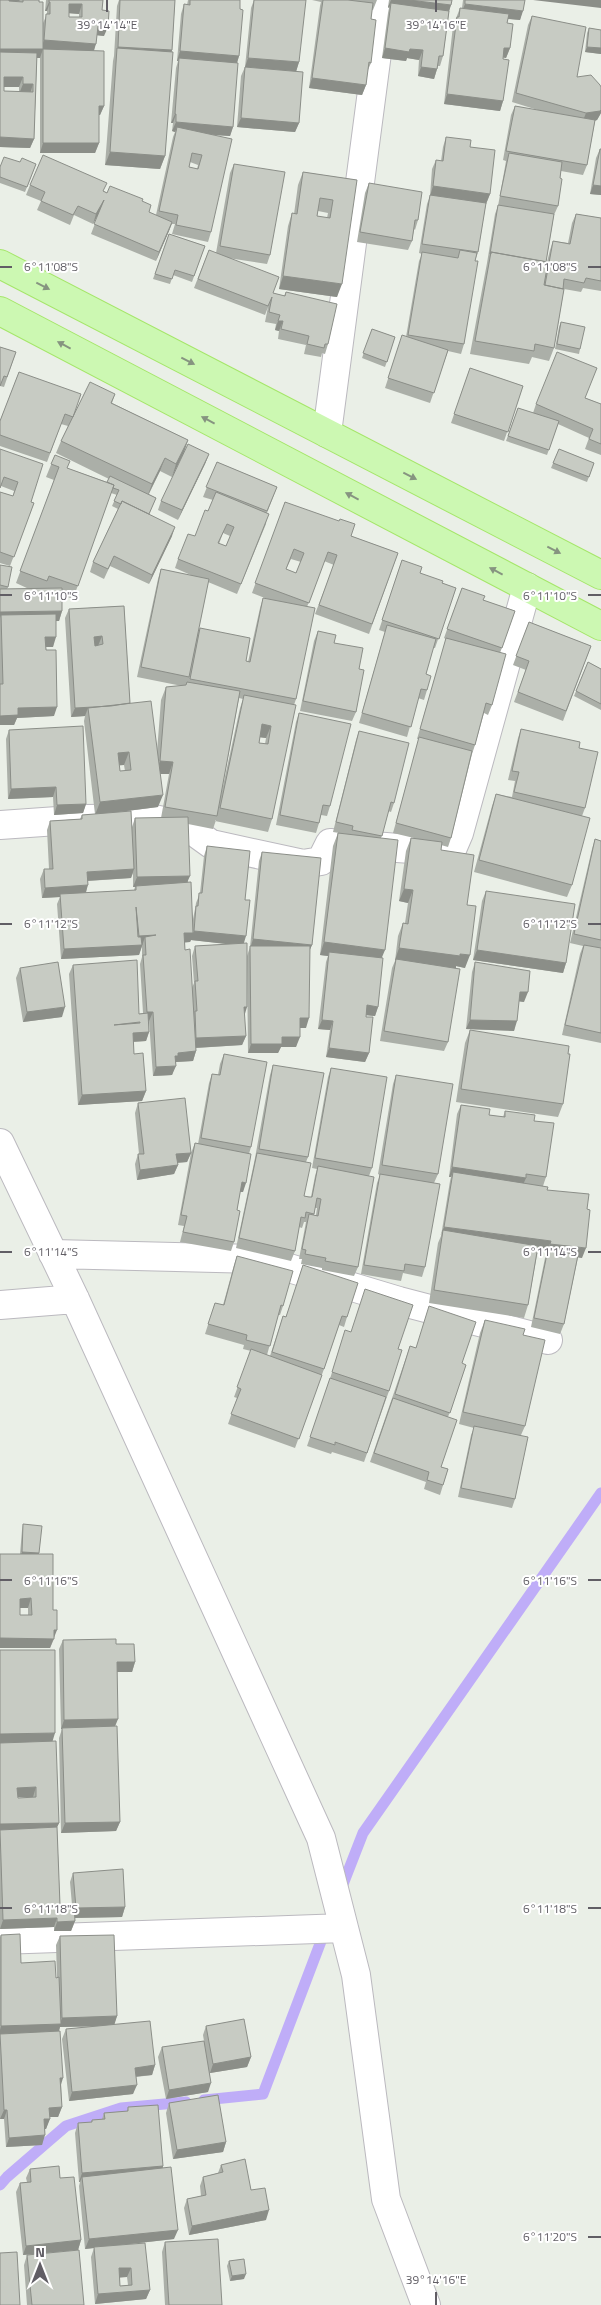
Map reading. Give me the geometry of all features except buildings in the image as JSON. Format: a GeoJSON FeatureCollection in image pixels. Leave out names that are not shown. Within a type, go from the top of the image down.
{"type":"FeatureCollection","features":[{"type":"Feature","properties":{"kind":"main road"},"geometry":{"type":"LineString","coordinates":[[0,264],[601,575]]}},
{"type":"Feature","properties":{"kind":"main road"},"geometry":{"type":"LineString","coordinates":[[0,311],[601,626]]}},
{"type":"Feature","properties":{"kind":"street"},"geometry":{"type":"LineString","coordinates":[[327,433],[384,0]]}},
{"type":"Feature","properties":{"kind":"street"},"geometry":{"type":"LineString","coordinates":[[0,825],[86,819],[149,818],[186,826],[211,844],[303,864],[321,861],[330,844],[415,848],[450,854],[458,833],[526,587]]}},
{"type":"Feature","properties":{"kind":"street"},"geometry":{"type":"LineString","coordinates":[[0,1143],[75,1299],[321,1838],[356,1975],[386,2199],[426,2305]]}},
{"type":"Feature","properties":{"kind":"street"},"geometry":{"type":"LineString","coordinates":[[53,1254],[259,1260],[399,1301],[548,1340]]}},
{"type":"Feature","properties":{"kind":"street"},"geometry":{"type":"LineString","coordinates":[[0,1305],[75,1299]]}},
{"type":"Feature","properties":{"kind":"street"},"geometry":{"type":"LineString","coordinates":[[0,1940],[344,1928]]}},
{"type":"Feature","properties":{"kind":"waterway"},"geometry":{"type":"LineString","coordinates":[[340,1892],[363,1833],[601,1493]]}},
{"type":"Feature","properties":{"kind":"waterway"},"geometry":{"type":"LineString","coordinates":[[204,2100],[263,2094],[326,1928]]}},
{"type":"Feature","properties":{"kind":"waterway"},"geometry":{"type":"LineString","coordinates":[[0,2185],[66,2126],[121,2108],[186,2102]]}}]}
